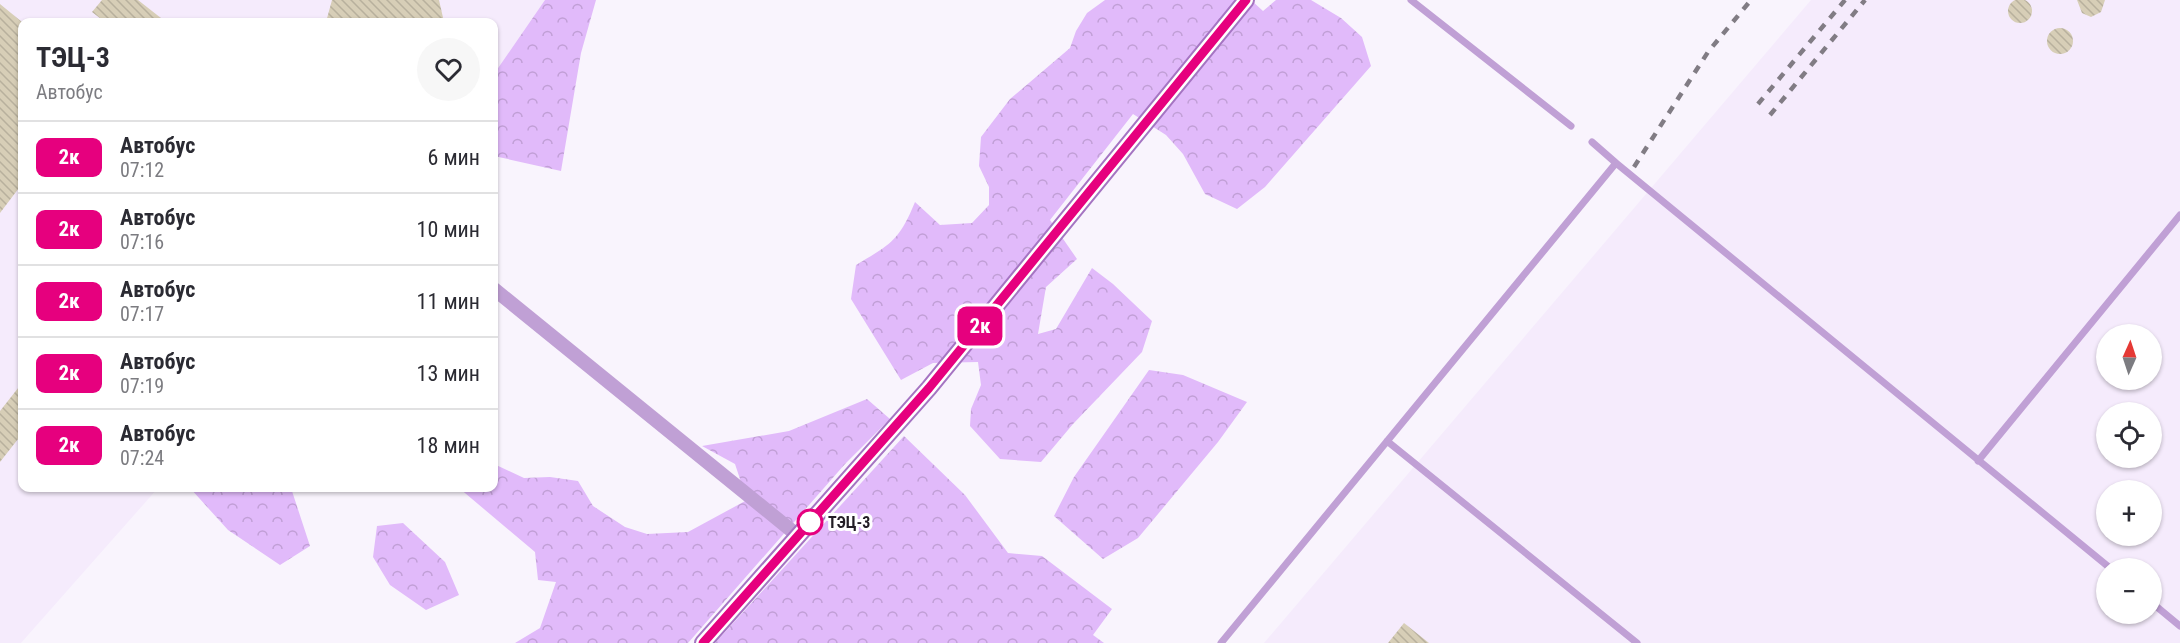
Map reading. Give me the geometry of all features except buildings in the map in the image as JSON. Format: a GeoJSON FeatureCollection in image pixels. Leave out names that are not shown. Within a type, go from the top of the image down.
{"type":"FeatureCollection","features":[{"type":"Feature","properties":{"kind":"main road"},"geometry":{"type":"LineString","coordinates":[[703,643],[929,388],[1246,0]]}},
{"type":"Feature","properties":{"kind":"street"},"geometry":{"type":"LineString","coordinates":[[498,292],[797,536]]}},
{"type":"Feature","properties":{"kind":"lane"},"geometry":{"type":"LineString","coordinates":[[1412,0],[1571,126]]}},
{"type":"Feature","properties":{"kind":"lane"},"geometry":{"type":"LineString","coordinates":[[1592,142],[2098,558]]}},
{"type":"Feature","properties":{"kind":"lane"},"geometry":{"type":"LineString","coordinates":[[1221,643],[1616,163]]}},
{"type":"Feature","properties":{"kind":"lane"},"geometry":{"type":"LineString","coordinates":[[1978,460],[2180,215]]}},
{"type":"Feature","properties":{"kind":"lane"},"geometry":{"type":"LineString","coordinates":[[1387,441],[1637,643]]}},
{"type":"Feature","properties":{"kind":"lane"},"geometry":{"type":"LineString","coordinates":[[2162,611],[2180,626]]}},
{"type":"Feature","properties":{"kind":"shaded area"},"geometry":{"type":"Polygon","coordinates":[[[0,0],[545,0],[498,68],[498,18],[18,18],[18,492],[154,492],[21,643],[0,643],[0,0]]]}},
{"type":"Feature","properties":{"kind":"shaded area"},"geometry":{"type":"Polygon","coordinates":[[[1811,0],[2180,0],[2180,643],[1264,643],[1811,0]]]}},
{"type":"Feature","properties":{"kind":"green space"},"geometry":{"type":"Polygon","coordinates":[[[545,0],[596,0],[581,53],[561,171],[498,157],[498,68],[545,0]]]}},
{"type":"Feature","properties":{"kind":"green space"},"geometry":{"type":"Polygon","coordinates":[[[1105,0],[1251,0],[1263,11],[1276,0],[1311,0],[1341,18],[1362,37],[1371,66],[1265,187],[1237,209],[1205,194],[1183,154],[1166,135],[1133,114],[1050,220],[1077,259],[1046,287],[1038,334],[1056,329],[1092,268],[1113,284],[1152,321],[1142,352],[1073,424],[1041,462],[1000,459],[970,426],[971,409],[981,385],[978,362],[933,363],[901,380],[851,299],[856,265],[878,252],[899,234],[915,202],[940,225],[972,223],[989,205],[989,187],[979,166],[981,137],[1010,99],[1070,48],[1076,31],[1087,13],[1105,0]]]}},
{"type":"Feature","properties":{"kind":"green space"},"geometry":{"type":"Polygon","coordinates":[[[1149,370],[1183,375],[1247,402],[1218,442],[1138,538],[1103,559],[1054,516],[1074,477],[1149,370]]]}},
{"type":"Feature","properties":{"kind":"green space"},"geometry":{"type":"Polygon","coordinates":[[[867,399],[890,419],[845,464],[688,643],[515,643],[540,628],[556,582],[538,580],[535,552],[464,492],[498,492],[498,466],[524,478],[550,477],[578,481],[593,506],[625,527],[647,534],[688,532],[747,500],[735,464],[702,446],[789,431],[867,399]]]}},
{"type":"Feature","properties":{"kind":"green space"},"geometry":{"type":"Polygon","coordinates":[[[904,436],[965,495],[1008,553],[1042,556],[1112,609],[1093,635],[1104,643],[715,643],[904,436]]]}},
{"type":"Feature","properties":{"kind":"green space"},"geometry":{"type":"Polygon","coordinates":[[[194,492],[292,492],[310,546],[280,565],[228,530],[194,492]]]}},
{"type":"Feature","properties":{"kind":"green space"},"geometry":{"type":"Polygon","coordinates":[[[403,523],[445,562],[459,595],[426,610],[390,585],[373,557],[377,526],[403,523]]]}},
{"type":"Feature","properties":{"kind":"railway"},"geometry":{"type":"LineString","coordinates":[[1634,167],[1708,52],[1751,0]]}},
{"type":"Feature","properties":{"kind":"railway"},"geometry":{"type":"LineString","coordinates":[[1758,104],[1845,0]]}},
{"type":"Feature","properties":{"kind":"railway"},"geometry":{"type":"LineString","coordinates":[[1770,115],[1865,0]]}},
{"type":"Feature","properties":{"kind":"bus line","name":"2к"},"geometry":{"type":"LineString","coordinates":[[703,643],[929,388],[1246,0]]}},
{"type":"Feature","properties":{"kind":"place","name":"ТЭЦ-3"},"geometry":{"type":"Point","coordinates":[810,522]}}]}
